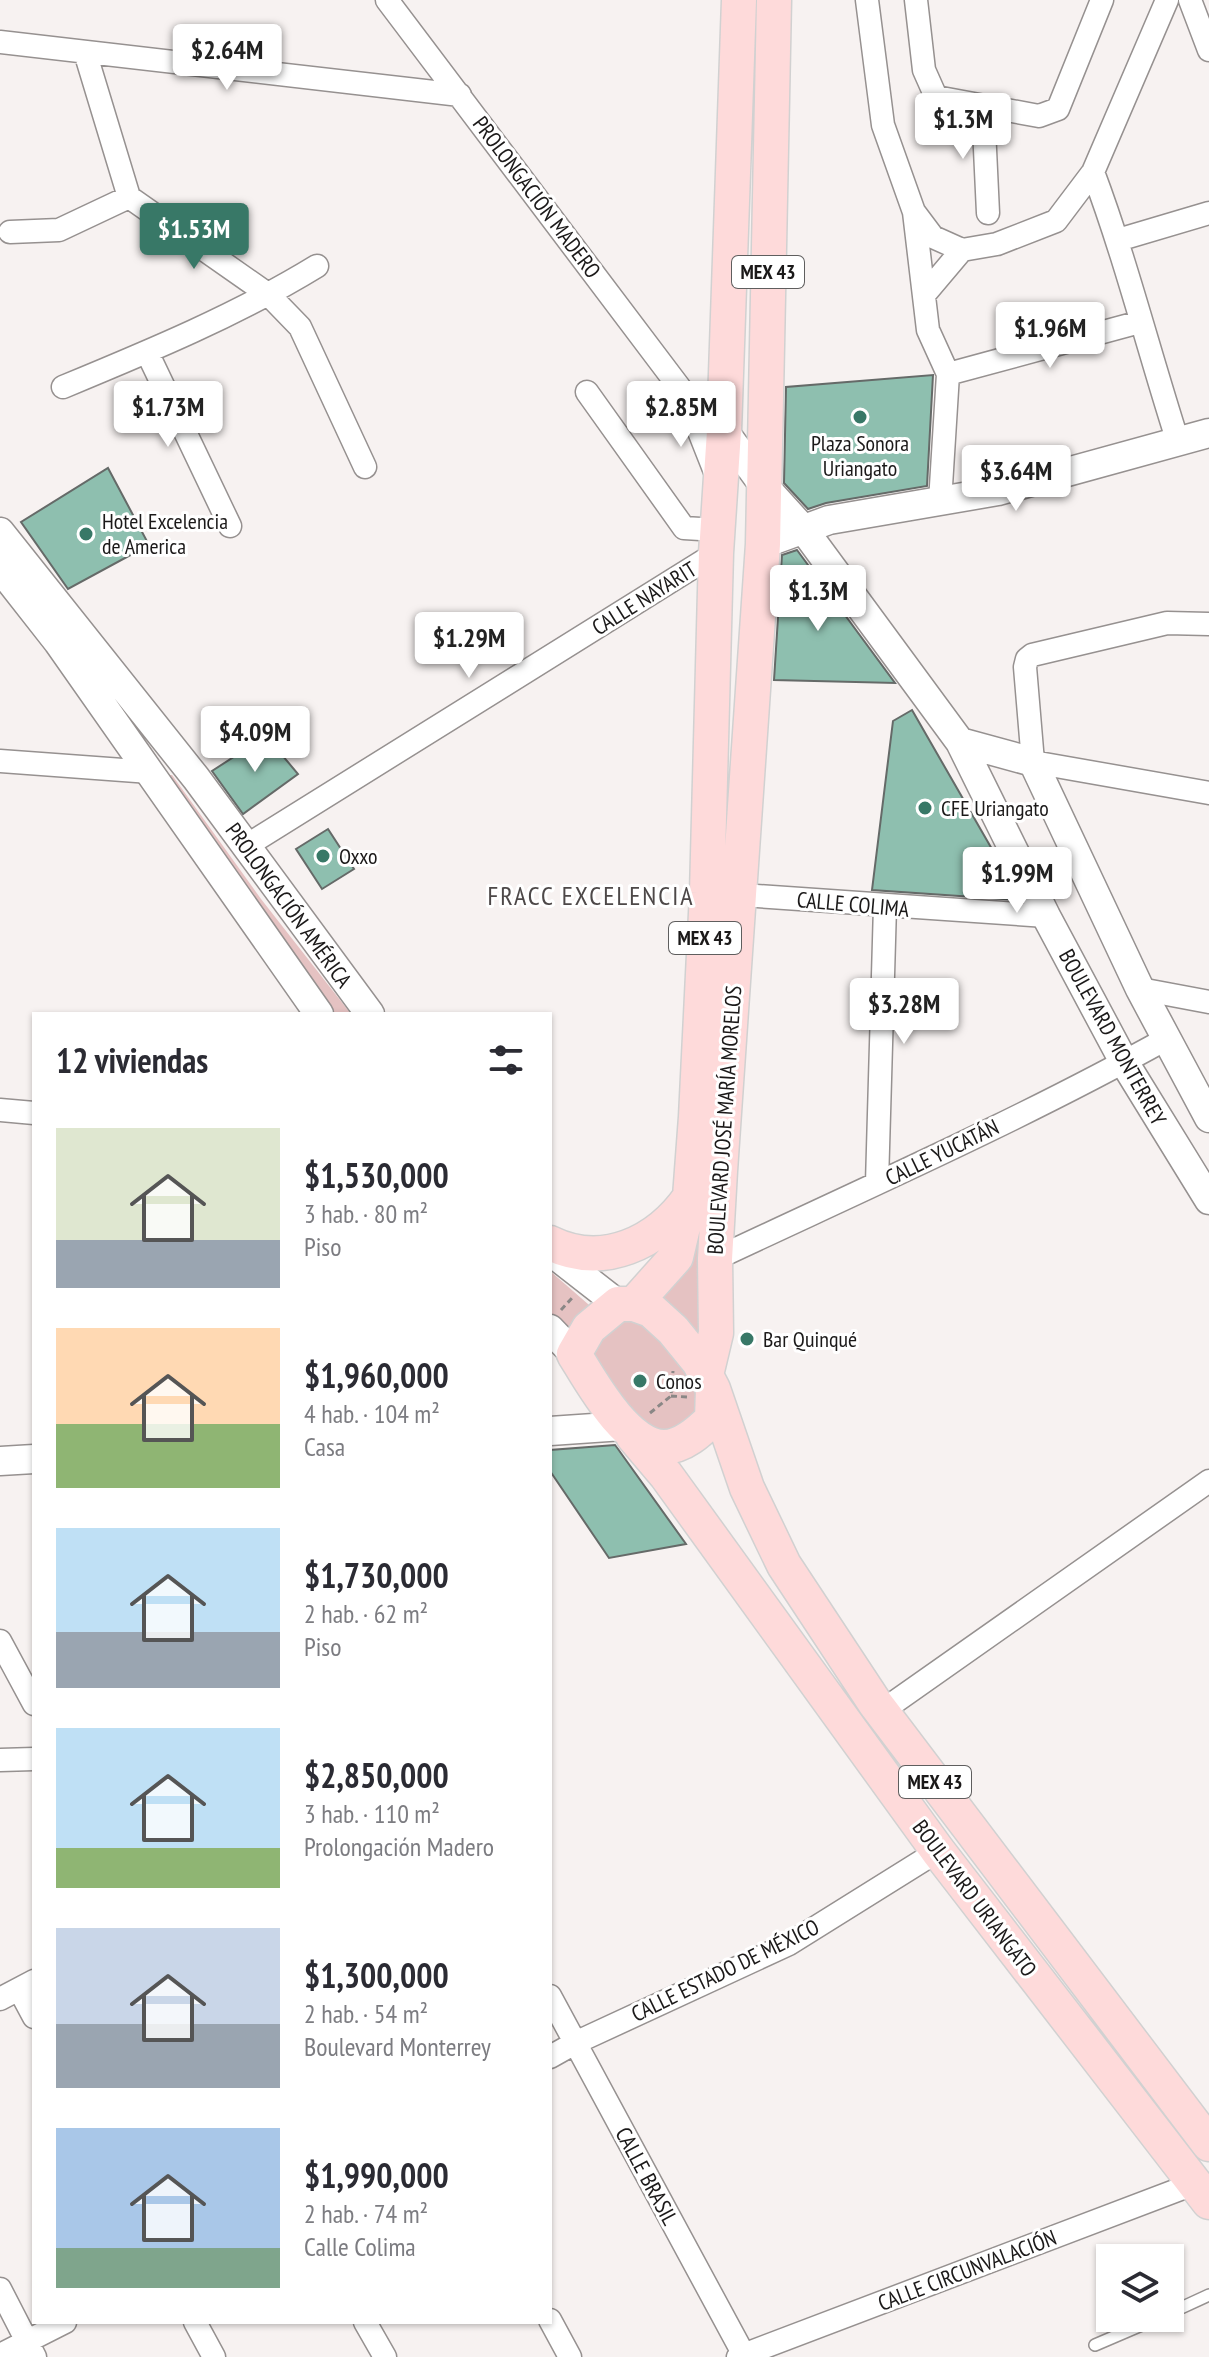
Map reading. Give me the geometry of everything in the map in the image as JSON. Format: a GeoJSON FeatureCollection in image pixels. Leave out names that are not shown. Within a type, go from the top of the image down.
{"type":"FeatureCollection","features":[{"type":"Feature","properties":{"kind":"main road","name":"BOULEVARD JOSÉ MARÍA MORELOS"},"geometry":{"type":"LineString","coordinates":[[705,1387],[716,1333],[723,894],[717,542],[724,431],[739,0]]}},
{"type":"Feature","properties":{"kind":"main road","name":"BOULEVARD JOSÉ MARÍA MORELOS"},"geometry":{"type":"LineString","coordinates":[[626,1304],[676,1257],[690,1197],[700,1055],[723,894],[763,544],[774,0]]}},
{"type":"Feature","properties":{"kind":"main road"},"geometry":{"type":"LineString","coordinates":[[720,485],[742,480],[764,486]]}},
{"type":"Feature","properties":{"kind":"main road"},"geometry":{"type":"LineString","coordinates":[[717,542],[731,561],[748,558],[763,544]]}},
{"type":"Feature","properties":{"kind":"main road"},"geometry":{"type":"LineString","coordinates":[[552,1244],[587,1253],[625,1250],[663,1228],[690,1197]]}},
{"type":"Feature","properties":{"kind":"main road","name":"MEX 43"},"geometry":{"type":"LineString","coordinates":[[626,1304],[651,1310],[677,1335],[699,1362],[712,1419],[693,1437],[664,1447],[628,1431],[574,1354],[589,1328],[626,1304]]}},
{"type":"Feature","properties":{"kind":"main road","name":"BOULEVARD URIANGATO"},"geometry":{"type":"LineString","coordinates":[[705,1387],[747,1488],[784,1565],[882,1711],[1209,2144]]}},
{"type":"Feature","properties":{"kind":"main road","name":"BOULEVARD URIANGATO"},"geometry":{"type":"LineString","coordinates":[[628,1431],[666,1475],[938,1851],[1205,2190]]}},
{"type":"Feature","properties":{"kind":"street","name":"PROLONGACIÓN MADERO"},"geometry":{"type":"LineString","coordinates":[[387,0],[686,396],[724,431]]}},
{"type":"Feature","properties":{"kind":"street"},"geometry":{"type":"LineString","coordinates":[[867,0],[883,125],[914,212],[928,330],[948,374],[940,502]]}},
{"type":"Feature","properties":{"kind":"street"},"geometry":{"type":"LineString","coordinates":[[916,0],[924,70],[936,97],[1039,116],[1058,109],[1102,0]]}},
{"type":"Feature","properties":{"kind":"street"},"geometry":{"type":"LineString","coordinates":[[914,212],[933,237],[962,250],[997,244],[1056,221],[1093,172],[1167,0]]}},
{"type":"Feature","properties":{"kind":"street"},"geometry":{"type":"LineString","coordinates":[[1190,0],[1209,50]]}},
{"type":"Feature","properties":{"kind":"street"},"geometry":{"type":"LineString","coordinates":[[0,42],[460,95]]}},
{"type":"Feature","properties":{"kind":"street"},"geometry":{"type":"LineString","coordinates":[[85,52],[129,197],[269,295],[300,327],[365,467]]}},
{"type":"Feature","properties":{"kind":"street"},"geometry":{"type":"LineString","coordinates":[[983,107],[988,213]]}},
{"type":"Feature","properties":{"kind":"street"},"geometry":{"type":"LineString","coordinates":[[1093,172],[1118,240],[1178,442]]}},
{"type":"Feature","properties":{"kind":"street"},"geometry":{"type":"LineString","coordinates":[[10,232],[59,230],[129,197]]}},
{"type":"Feature","properties":{"kind":"street"},"geometry":{"type":"LineString","coordinates":[[1118,240],[1209,213]]}},
{"type":"Feature","properties":{"kind":"street"},"geometry":{"type":"LineString","coordinates":[[924,295],[962,250]]}},
{"type":"Feature","properties":{"kind":"street"},"geometry":{"type":"LineString","coordinates":[[63,387],[269,295],[317,266]]}},
{"type":"Feature","properties":{"kind":"street"},"geometry":{"type":"LineString","coordinates":[[948,374],[1140,322]]}},
{"type":"Feature","properties":{"kind":"street"},"geometry":{"type":"LineString","coordinates":[[147,352],[230,526]]}},
{"type":"Feature","properties":{"kind":"street"},"geometry":{"type":"LineString","coordinates":[[587,392],[684,528],[717,542]]}},
{"type":"Feature","properties":{"kind":"street","name":"PROLONGACIÓN MADERO"},"geometry":{"type":"LineString","coordinates":[[686,396],[720,485]]}},
{"type":"Feature","properties":{"kind":"street","name":"BOULEVARD MONTERREY"},"geometry":{"type":"LineString","coordinates":[[724,431],[764,486],[804,530],[960,742],[1046,916],[1124,1062],[1209,1200]]}},
{"type":"Feature","properties":{"kind":"street"},"geometry":{"type":"LineString","coordinates":[[763,544],[829,520],[998,491],[1178,442],[1208,437]]}},
{"type":"Feature","properties":{"kind":"street","name":"PROLONGACIÓN AMÉRICA"},"geometry":{"type":"LineString","coordinates":[[0,532],[196,778],[369,1012]]}},
{"type":"Feature","properties":{"kind":"street","name":"CALLE NAYARIT"},"geometry":{"type":"LineString","coordinates":[[246,846],[717,542]]}},
{"type":"Feature","properties":{"kind":"street","name":"PROLONGACIÓN AMÉRICA"},"geometry":{"type":"LineString","coordinates":[[0,568],[58,642],[318,1012]]}},
{"type":"Feature","properties":{"kind":"street"},"geometry":{"type":"LineString","coordinates":[[1033,762],[1025,667],[1027,659],[1167,623],[1209,624]]}},
{"type":"Feature","properties":{"kind":"street"},"geometry":{"type":"LineString","coordinates":[[960,742],[1033,762],[1209,793]]}},
{"type":"Feature","properties":{"kind":"street"},"geometry":{"type":"LineString","coordinates":[[980,783],[982,767],[990,757],[1002,753]]}},
{"type":"Feature","properties":{"kind":"street"},"geometry":{"type":"LineString","coordinates":[[0,761],[174,772],[196,778]]}},
{"type":"Feature","properties":{"kind":"street","name":"BOULEVARD MONTERREY"},"geometry":{"type":"LineString","coordinates":[[1033,762],[1140,989],[1209,1118]]}},
{"type":"Feature","properties":{"kind":"street","name":"CALLE COLIMA"},"geometry":{"type":"LineString","coordinates":[[723,894],[1046,916]]}},
{"type":"Feature","properties":{"kind":"street"},"geometry":{"type":"LineString","coordinates":[[877,1183],[885,906]]}},
{"type":"Feature","properties":{"kind":"street"},"geometry":{"type":"LineString","coordinates":[[1140,989],[1209,1002]]}},
{"type":"Feature","properties":{"kind":"street","name":"CALLE YUCATÁN"},"geometry":{"type":"LineString","coordinates":[[715,1259],[877,1183],[1166,1039]]}},
{"type":"Feature","properties":{"kind":"street"},"geometry":{"type":"LineString","coordinates":[[0,1110],[32,1113]]}},
{"type":"Feature","properties":{"kind":"street"},"geometry":{"type":"LineString","coordinates":[[552,1253],[587,1281],[626,1304]]}},
{"type":"Feature","properties":{"kind":"street"},"geometry":{"type":"LineString","coordinates":[[555,1320],[574,1354]]}},
{"type":"Feature","properties":{"kind":"street"},"geometry":{"type":"LineString","coordinates":[[552,1418],[563,1417],[577,1410],[594,1385]]}},
{"type":"Feature","properties":{"kind":"street"},"geometry":{"type":"LineString","coordinates":[[552,1431],[628,1431]]}},
{"type":"Feature","properties":{"kind":"street"},"geometry":{"type":"LineString","coordinates":[[0,1445],[32,1443]]}},
{"type":"Feature","properties":{"kind":"street"},"geometry":{"type":"LineString","coordinates":[[0,1461],[32,1459]]}},
{"type":"Feature","properties":{"kind":"street"},"geometry":{"type":"LineString","coordinates":[[882,1711],[1209,1481]]}},
{"type":"Feature","properties":{"kind":"street"},"geometry":{"type":"LineString","coordinates":[[0,1641],[32,1700]]}},
{"type":"Feature","properties":{"kind":"street"},"geometry":{"type":"LineString","coordinates":[[0,1760],[32,1759]]}},
{"type":"Feature","properties":{"kind":"street","name":"CALLE ESTADO DE MÉXICO"},"geometry":{"type":"LineString","coordinates":[[552,2056],[789,1944],[938,1851]]}},
{"type":"Feature","properties":{"kind":"street"},"geometry":{"type":"LineString","coordinates":[[18,1989],[32,2014]]}},
{"type":"Feature","properties":{"kind":"street","name":"CALLE BRASIL"},"geometry":{"type":"LineString","coordinates":[[552,2000],[742,2356]]}},
{"type":"Feature","properties":{"kind":"street","name":"CALLE CIRCUNVALACIÓN"},"geometry":{"type":"LineString","coordinates":[[742,2356],[1205,2190]]}},
{"type":"Feature","properties":{"kind":"street"},"geometry":{"type":"LineString","coordinates":[[0,2289],[31,2350]]}},
{"type":"Feature","properties":{"kind":"street"},"geometry":{"type":"LineString","coordinates":[[0,2355],[31,2350],[63,2324]]}},
{"type":"Feature","properties":{"kind":"street"},"geometry":{"type":"LineString","coordinates":[[196,2324],[214,2357]]}},
{"type":"Feature","properties":{"kind":"street"},"geometry":{"type":"LineString","coordinates":[[366,2324],[385,2357]]}},
{"type":"Feature","properties":{"kind":"street"},"geometry":{"type":"LineString","coordinates":[[552,2324],[570,2357]]}},
{"type":"Feature","properties":{"kind":"lane"},"geometry":{"type":"LineString","coordinates":[[1184,2307],[1209,2295]]}},
{"type":"Feature","properties":{"kind":"lane"},"geometry":{"type":"LineString","coordinates":[[1095,2345],[1125,2332]]}},
{"type":"Feature","properties":{"kind":"path"},"geometry":{"type":"LineString","coordinates":[[555,1320],[587,1281]]}},
{"type":"Feature","properties":{"kind":"path"},"geometry":{"type":"LineString","coordinates":[[671,1396],[677,1335]]}},
{"type":"Feature","properties":{"kind":"path"},"geometry":{"type":"LineString","coordinates":[[628,1431],[671,1396],[705,1387]]}},
{"type":"Feature","properties":{"kind":"shaded area"},"geometry":{"type":"Polygon","coordinates":[[[161,775],[172,775],[261,899],[349,1012],[331,1012],[161,775]]]}},
{"type":"Feature","properties":{"kind":"shaded area"},"geometry":{"type":"Polygon","coordinates":[[[699,1231],[705,1231],[701,1332],[698,1337],[662,1299],[672,1287],[699,1231]]]}},
{"type":"Feature","properties":{"kind":"shaded area"},"geometry":{"type":"Polygon","coordinates":[[[552,1273],[596,1311],[568,1338],[552,1318],[552,1273]]]}},
{"type":"Feature","properties":{"kind":"shaded area"},"geometry":{"type":"Polygon","coordinates":[[[619,1320],[640,1321],[675,1355],[699,1392],[702,1421],[666,1443],[601,1386],[593,1351],[595,1339],[619,1320]]]}},
{"type":"Feature","properties":{"kind":"building","name":"Plaza Sonora Uriangato"},"geometry":{"type":"Polygon","coordinates":[[[933,375],[927,486],[826,503],[808,509],[784,483],[786,387],[933,375]]]}},
{"type":"Feature","properties":{"kind":"building","name":"Hotel Excelencia de America"},"geometry":{"type":"Polygon","coordinates":[[[108,468],[149,545],[68,589],[21,522],[108,468]]]}},
{"type":"Feature","properties":{"kind":"building"},"geometry":{"type":"Polygon","coordinates":[[[797,550],[895,683],[774,680],[782,555],[797,550]]]}},
{"type":"Feature","properties":{"kind":"building","name":"CFE Uriangato"},"geometry":{"type":"Polygon","coordinates":[[[912,710],[1019,900],[872,890],[893,721],[912,710]]]}},
{"type":"Feature","properties":{"kind":"building"},"geometry":{"type":"Polygon","coordinates":[[[266,736],[298,774],[243,814],[212,771],[266,736]]]}},
{"type":"Feature","properties":{"kind":"building","name":"Oxxo"},"geometry":{"type":"Polygon","coordinates":[[[328,829],[354,869],[322,889],[296,849],[328,829]]]}},
{"type":"Feature","properties":{"kind":"building"},"geometry":{"type":"Polygon","coordinates":[[[615,1445],[686,1544],[609,1558],[552,1474],[552,1450],[615,1445]]]}},
{"type":"Feature","properties":{"kind":"place","name":"Plaza Sonora Uriangato"},"geometry":{"type":"Point","coordinates":[860,417]}},
{"type":"Feature","properties":{"kind":"place","name":"Hotel Excelencia de America"},"geometry":{"type":"Point","coordinates":[86,534]}},
{"type":"Feature","properties":{"kind":"place","name":"CFE Uriangato"},"geometry":{"type":"Point","coordinates":[925,808]}},
{"type":"Feature","properties":{"kind":"place","name":"Oxxo"},"geometry":{"type":"Point","coordinates":[323,856]}},
{"type":"Feature","properties":{"kind":"place","name":"Bar Quinqué"},"geometry":{"type":"Point","coordinates":[747,1339]}},
{"type":"Feature","properties":{"kind":"place","name":"Conos"},"geometry":{"type":"Point","coordinates":[640,1381]}},
{"type":"Feature","properties":{"kind":"district","name":"FRACC EXCELENCIA"},"geometry":{"type":"Point","coordinates":[591,895]}}]}
